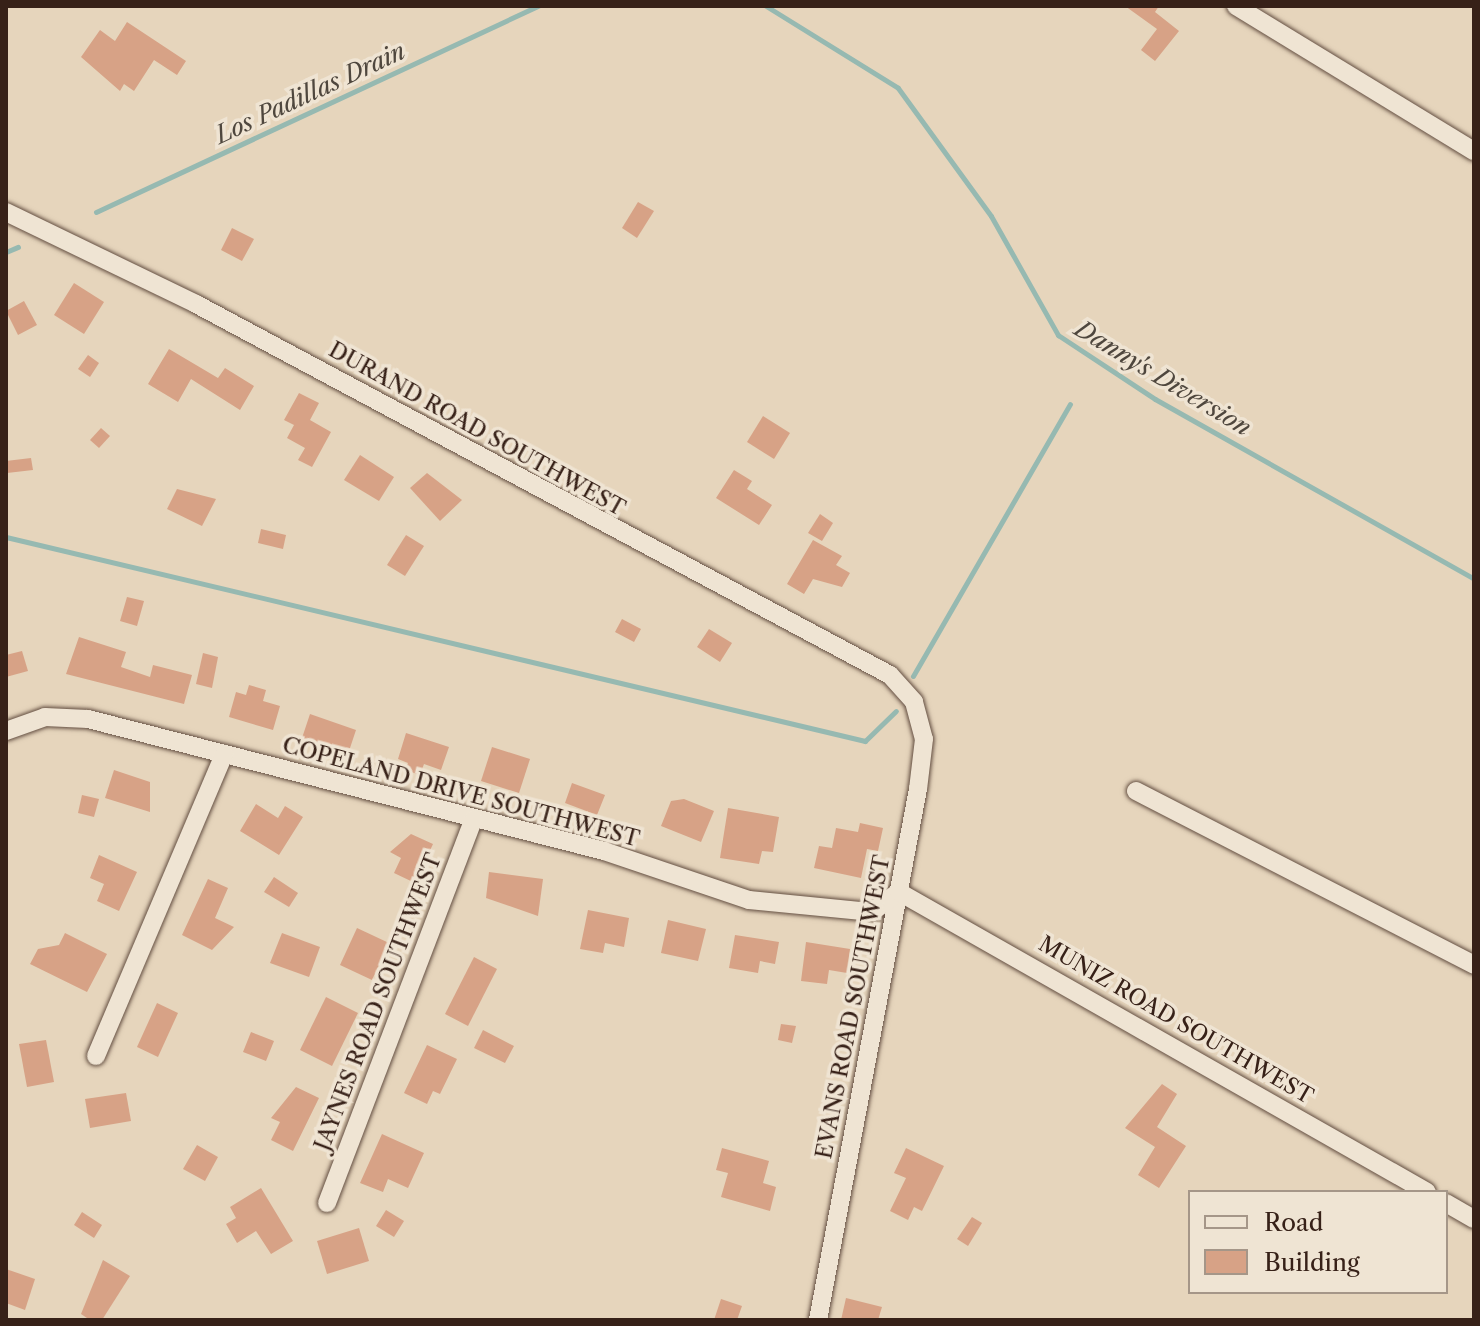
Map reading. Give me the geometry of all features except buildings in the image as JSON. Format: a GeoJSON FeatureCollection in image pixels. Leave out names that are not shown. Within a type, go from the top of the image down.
{"type":"FeatureCollection","features":[{"type":"Feature","properties":{"kind":"street"},"geometry":{"type":"LineString","coordinates":[[1236,6],[1474,151]]}},
{"type":"Feature","properties":{"kind":"street","name":"DURAND ROAD SOUTHWEST"},"geometry":{"type":"LineString","coordinates":[[6,212],[196,304],[890,675],[914,702]]}},
{"type":"Feature","properties":{"kind":"street","name":"EVANS ROAD SOUTHWEST"},"geometry":{"type":"LineString","coordinates":[[818,1320],[899,892],[924,739],[914,702]]}},
{"type":"Feature","properties":{"kind":"street","name":"COPELAND DRIVE SOUTHWEST"},"geometry":{"type":"LineString","coordinates":[[6,731],[45,717],[88,719],[474,819],[779,905],[872,912],[899,892]]}},
{"type":"Feature","properties":{"kind":"street"},"geometry":{"type":"LineString","coordinates":[[96,1056],[224,754]]}},
{"type":"Feature","properties":{"kind":"street"},"geometry":{"type":"LineString","coordinates":[[1136,791],[1474,965]]}},
{"type":"Feature","properties":{"kind":"street","name":"JAYNES ROAD SOUTHWEST"},"geometry":{"type":"LineString","coordinates":[[327,1203],[474,819]]}},
{"type":"Feature","properties":{"kind":"street","name":"MUNIZ ROAD SOUTHWEST"},"geometry":{"type":"LineString","coordinates":[[899,892],[1423,1190]]}},
{"type":"Feature","properties":{"kind":"street"},"geometry":{"type":"LineString","coordinates":[[1448,1204],[1474,1219]]}},
{"type":"Feature","properties":{"kind":"waterway","name":"Los Padillas Drain"},"geometry":{"type":"LineString","coordinates":[[96,212],[538,6]]}},
{"type":"Feature","properties":{"kind":"waterway","name":"Danny's Diversion"},"geometry":{"type":"LineString","coordinates":[[766,6],[898,88],[991,216],[1058,335],[1155,399],[1474,579]]}},
{"type":"Feature","properties":{"kind":"waterway","name":"Los Padillas Drain"},"geometry":{"type":"LineString","coordinates":[[6,252],[18,247]]}},
{"type":"Feature","properties":{"kind":"waterway"},"geometry":{"type":"LineString","coordinates":[[913,676],[1070,404]]}},
{"type":"Feature","properties":{"kind":"waterway"},"geometry":{"type":"LineString","coordinates":[[6,537],[865,741],[896,711]]}}]}
